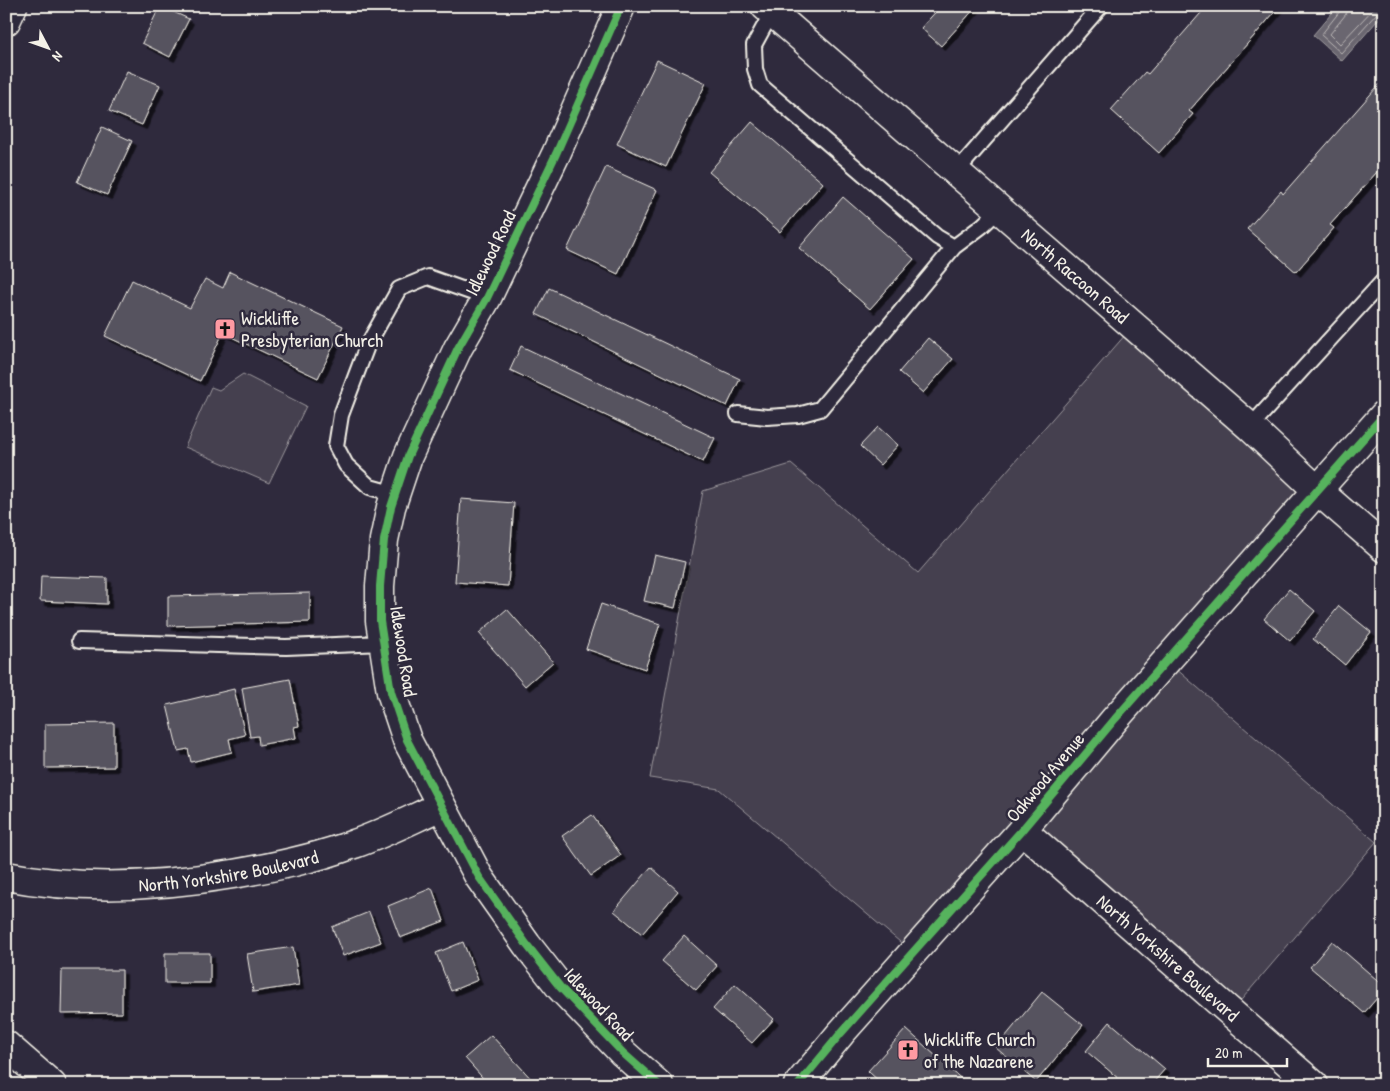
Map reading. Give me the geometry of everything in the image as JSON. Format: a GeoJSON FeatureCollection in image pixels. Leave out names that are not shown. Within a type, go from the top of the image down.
{"type":"FeatureCollection","features":[{"type":"Feature","properties":{"kind":"street"},"geometry":{"type":"LineString","coordinates":[[6,21],[13,6]]}},
{"type":"Feature","properties":{"kind":"street","name":"Idlewood Road"},"geometry":{"type":"LineString","coordinates":[[621,6],[556,154],[487,298],[458,348],[408,456],[395,494],[384,540],[380,586],[380,621],[391,692],[407,740],[479,877],[532,952],[560,987],[623,1053],[659,1085]]}},
{"type":"Feature","properties":{"kind":"street","name":"North Raccoon Road"},"geometry":{"type":"LineString","coordinates":[[768,9],[1250,427],[1317,490],[1384,548]]}},
{"type":"Feature","properties":{"kind":"street","name":"Oakwood Avenue"},"geometry":{"type":"LineString","coordinates":[[798,1085],[841,1033],[1022,830],[1115,719],[1384,415]]}},
{"type":"Feature","properties":{"kind":"street","name":"North Yorkshire Boulevard"},"geometry":{"type":"LineString","coordinates":[[6,876],[26,880],[105,887],[186,882],[282,866],[354,844],[441,806]]}},
{"type":"Feature","properties":{"kind":"street","name":"North Yorkshire Boulevard"},"geometry":{"type":"LineString","coordinates":[[1022,830],[1314,1085]]}},
{"type":"Feature","properties":{"kind":"street"},"geometry":{"type":"LineString","coordinates":[[6,1044],[52,1085]]}},
{"type":"Feature","properties":{"kind":"lane"},"geometry":{"type":"LineString","coordinates":[[956,172],[1100,6]]}},
{"type":"Feature","properties":{"kind":"lane"},"geometry":{"type":"LineString","coordinates":[[768,9],[754,45],[755,69],[760,85],[937,236],[954,247]]}},
{"type":"Feature","properties":{"kind":"lane"},"geometry":{"type":"LineString","coordinates":[[738,414],[767,417],[798,415],[820,408],[954,247],[982,226],[999,210]]}},
{"type":"Feature","properties":{"kind":"lane"},"geometry":{"type":"LineString","coordinates":[[395,494],[370,487],[346,464],[336,446],[341,415],[368,346],[399,289],[428,277],[487,298]]}},
{"type":"Feature","properties":{"kind":"lane"},"geometry":{"type":"LineString","coordinates":[[1250,427],[1384,280]]}},
{"type":"Feature","properties":{"kind":"lane"},"geometry":{"type":"LineString","coordinates":[[79,641],[286,647],[384,643]]}},
{"type":"Feature","properties":{"kind":"shaded area"},"geometry":{"type":"Polygon","coordinates":[[[1133,326],[1317,490],[1167,661],[1376,842],[1231,1012],[1022,830],[913,953],[719,789],[650,778],[703,491],[791,464],[918,573],[1133,326]]]}},
{"type":"Feature","properties":{"kind":"shaded area"},"geometry":{"type":"Polygon","coordinates":[[[243,374],[306,406],[269,483],[185,447],[211,387],[219,390],[243,374]]]}},
{"type":"Feature","properties":{"kind":"water"},"geometry":{"type":"Polygon","coordinates":[[[1338,6],[1384,6],[1384,13],[1342,61],[1313,35],[1338,6]]]}},
{"type":"Feature","properties":{"kind":"building"},"geometry":{"type":"Polygon","coordinates":[[[160,6],[189,19],[170,57],[142,43],[160,6]]]}},
{"type":"Feature","properties":{"kind":"building"},"geometry":{"type":"Polygon","coordinates":[[[941,6],[977,6],[941,46],[921,28],[941,6]]]}},
{"type":"Feature","properties":{"kind":"building"},"geometry":{"type":"Polygon","coordinates":[[[1207,6],[1280,6],[1189,111],[1193,114],[1159,153],[1111,110],[1145,72],[1148,74],[1207,6]]]}},
{"type":"Feature","properties":{"kind":"building"},"geometry":{"type":"Polygon","coordinates":[[[657,60],[706,83],[666,167],[617,144],[657,60]]]}},
{"type":"Feature","properties":{"kind":"building"},"geometry":{"type":"Polygon","coordinates":[[[127,71],[160,85],[142,125],[109,111],[127,71]]]}},
{"type":"Feature","properties":{"kind":"building"},"geometry":{"type":"Polygon","coordinates":[[[1384,79],[1384,164],[1330,225],[1334,228],[1296,272],[1247,229],[1281,191],[1283,194],[1384,79]]]}},
{"type":"Feature","properties":{"kind":"building"},"geometry":{"type":"Polygon","coordinates":[[[752,122],[823,183],[780,232],[709,172],[752,122]]]}},
{"type":"Feature","properties":{"kind":"building"},"geometry":{"type":"Polygon","coordinates":[[[102,127],[132,141],[107,195],[77,182],[102,127]]]}},
{"type":"Feature","properties":{"kind":"building"},"geometry":{"type":"Polygon","coordinates":[[[606,167],[657,190],[618,274],[567,250],[606,167]]]}},
{"type":"Feature","properties":{"kind":"building"},"geometry":{"type":"Polygon","coordinates":[[[843,197],[914,259],[870,309],[799,248],[843,197]]]}},
{"type":"Feature","properties":{"kind":"building","name":"Wickliffe Presbyterian Church"},"geometry":{"type":"Polygon","coordinates":[[[230,272],[343,326],[318,378],[223,333],[200,381],[105,336],[132,280],[190,308],[205,279],[223,288],[230,272]]]}},
{"type":"Feature","properties":{"kind":"building"},"geometry":{"type":"Polygon","coordinates":[[[549,288],[740,379],[727,406],[536,314],[549,288]]]}},
{"type":"Feature","properties":{"kind":"building"},"geometry":{"type":"Polygon","coordinates":[[[928,338],[953,359],[923,393],[899,372],[928,338]]]}},
{"type":"Feature","properties":{"kind":"building"},"geometry":{"type":"Polygon","coordinates":[[[521,346],[715,438],[703,462],[510,370],[521,346]]]}},
{"type":"Feature","properties":{"kind":"building"},"geometry":{"type":"Polygon","coordinates":[[[878,427],[898,445],[880,465],[860,446],[878,427]]]}},
{"type":"Feature","properties":{"kind":"building"},"geometry":{"type":"Polygon","coordinates":[[[461,499],[514,503],[508,586],[455,582],[461,499]]]}},
{"type":"Feature","properties":{"kind":"building"},"geometry":{"type":"Polygon","coordinates":[[[655,555],[685,562],[675,608],[644,601],[655,555]]]}},
{"type":"Feature","properties":{"kind":"building"},"geometry":{"type":"Polygon","coordinates":[[[41,576],[107,578],[107,604],[40,601],[41,576]]]}},
{"type":"Feature","properties":{"kind":"building"},"geometry":{"type":"Polygon","coordinates":[[[1289,589],[1315,611],[1290,641],[1264,619],[1289,589]]]}},
{"type":"Feature","properties":{"kind":"building"},"geometry":{"type":"Polygon","coordinates":[[[310,593],[310,622],[168,626],[168,596],[310,593]]]}},
{"type":"Feature","properties":{"kind":"building"},"geometry":{"type":"Polygon","coordinates":[[[601,604],[660,624],[645,669],[586,649],[601,604]]]}},
{"type":"Feature","properties":{"kind":"building"},"geometry":{"type":"Polygon","coordinates":[[[1339,606],[1371,632],[1345,665],[1313,639],[1339,606]]]}},
{"type":"Feature","properties":{"kind":"building"},"geometry":{"type":"Polygon","coordinates":[[[507,609],[553,662],[525,686],[479,633],[507,609]]]}},
{"type":"Feature","properties":{"kind":"building"},"geometry":{"type":"Polygon","coordinates":[[[290,679],[299,726],[294,727],[296,738],[259,745],[258,736],[250,737],[242,688],[290,679]]]}},
{"type":"Feature","properties":{"kind":"building"},"geometry":{"type":"Polygon","coordinates":[[[234,689],[245,735],[229,739],[232,752],[191,762],[188,749],[178,751],[167,705],[234,689]]]}},
{"type":"Feature","properties":{"kind":"building"},"geometry":{"type":"Polygon","coordinates":[[[114,723],[114,767],[45,768],[45,724],[114,723]]]}},
{"type":"Feature","properties":{"kind":"building"},"geometry":{"type":"Polygon","coordinates":[[[592,815],[621,855],[591,876],[562,836],[592,815]]]}},
{"type":"Feature","properties":{"kind":"building"},"geometry":{"type":"Polygon","coordinates":[[[651,867],[678,891],[642,934],[614,911],[651,867]]]}},
{"type":"Feature","properties":{"kind":"building"},"geometry":{"type":"Polygon","coordinates":[[[432,888],[444,921],[400,938],[388,906],[432,888]]]}},
{"type":"Feature","properties":{"kind":"building"},"geometry":{"type":"Polygon","coordinates":[[[369,912],[381,942],[343,956],[332,927],[369,912]]]}},
{"type":"Feature","properties":{"kind":"building"},"geometry":{"type":"Polygon","coordinates":[[[684,936],[717,966],[696,990],[662,961],[684,936]]]}},
{"type":"Feature","properties":{"kind":"building"},"geometry":{"type":"Polygon","coordinates":[[[1332,941],[1384,986],[1384,990],[1364,1013],[1310,967],[1332,941]]]}},
{"type":"Feature","properties":{"kind":"building"},"geometry":{"type":"Polygon","coordinates":[[[463,942],[478,980],[451,991],[436,953],[463,942]]]}},
{"type":"Feature","properties":{"kind":"building"},"geometry":{"type":"Polygon","coordinates":[[[293,947],[299,985],[253,992],[247,954],[293,947]]]}},
{"type":"Feature","properties":{"kind":"building"},"geometry":{"type":"Polygon","coordinates":[[[165,953],[210,953],[210,983],[165,983],[165,953]]]}},
{"type":"Feature","properties":{"kind":"building"},"geometry":{"type":"Polygon","coordinates":[[[62,970],[122,970],[122,1013],[61,1014],[62,970]]]}},
{"type":"Feature","properties":{"kind":"building"},"geometry":{"type":"Polygon","coordinates":[[[735,984],[774,1019],[752,1043],[713,1009],[735,984]]]}},
{"type":"Feature","properties":{"kind":"building"},"geometry":{"type":"Polygon","coordinates":[[[1042,992],[1083,1025],[1036,1082],[996,1048],[1042,992]]]}},
{"type":"Feature","properties":{"kind":"building"},"geometry":{"type":"Polygon","coordinates":[[[1384,1008],[1384,1024],[1376,1017],[1384,1008]]]}},
{"type":"Feature","properties":{"kind":"building"},"geometry":{"type":"Polygon","coordinates":[[[1110,1022],[1165,1069],[1151,1085],[1126,1085],[1086,1051],[1110,1022]]]}},
{"type":"Feature","properties":{"kind":"building","name":"Wickliffe Church of the Nazarene"},"geometry":{"type":"Polygon","coordinates":[[[906,1029],[968,1085],[883,1085],[868,1071],[906,1029]]]}},
{"type":"Feature","properties":{"kind":"building"},"geometry":{"type":"Polygon","coordinates":[[[491,1035],[535,1083],[533,1085],[489,1085],[465,1058],[491,1035]]]}},
{"type":"Feature","properties":{"kind":"building"},"geometry":{"type":"Polygon","coordinates":[[[1173,1078],[1181,1085],[1166,1085],[1173,1078]]]}},
{"type":"Feature","properties":{"kind":"cycle path"},"geometry":{"type":"LineString","coordinates":[[621,6],[556,154],[487,298],[458,348],[408,456],[391,507],[384,540],[380,586],[380,621],[391,692],[407,740],[479,877],[527,945],[560,987],[623,1053],[659,1085]]}},
{"type":"Feature","properties":{"kind":"cycle path"},"geometry":{"type":"LineString","coordinates":[[798,1085],[841,1033],[1022,830],[1115,719],[1384,415]]}},
{"type":"Feature","properties":{"kind":"place","name":"Wickliffe Presbyterian Church"},"geometry":{"type":"Point","coordinates":[225,329]}},
{"type":"Feature","properties":{"kind":"place","name":"Wickliffe Church of the Nazarene"},"geometry":{"type":"Point","coordinates":[908,1050]}}]}
